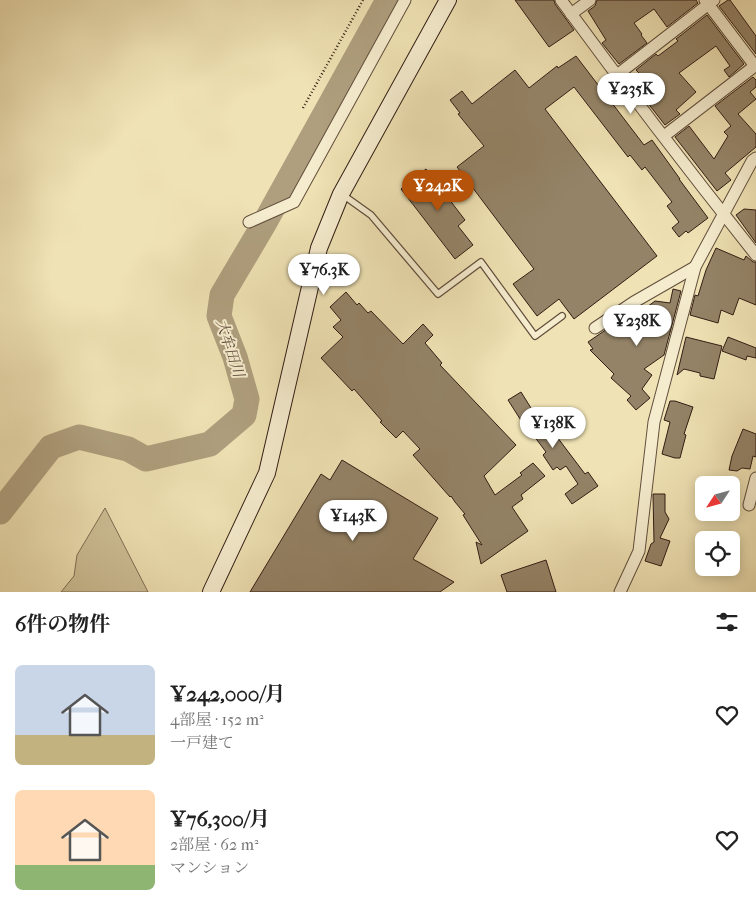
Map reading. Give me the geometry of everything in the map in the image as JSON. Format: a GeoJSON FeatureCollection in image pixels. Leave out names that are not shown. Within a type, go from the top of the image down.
{"type":"FeatureCollection","features":[{"type":"Feature","properties":{"kind":"street"},"geometry":{"type":"LineString","coordinates":[[249,222],[294,202],[405,0]]}},
{"type":"Feature","properties":{"kind":"street"},"geometry":{"type":"LineString","coordinates":[[211,592],[267,473],[318,248],[341,194],[448,0]]}},
{"type":"Feature","properties":{"kind":"street"},"geometry":{"type":"LineString","coordinates":[[560,0],[756,255]]}},
{"type":"Feature","properties":{"kind":"street"},"geometry":{"type":"LineString","coordinates":[[571,14],[590,0]]}},
{"type":"Feature","properties":{"kind":"street"},"geometry":{"type":"LineString","coordinates":[[617,75],[709,1],[756,66],[664,136]]}},
{"type":"Feature","properties":{"kind":"street"},"geometry":{"type":"LineString","coordinates":[[620,592],[639,551],[654,422],[695,267],[752,161],[756,158]]}},
{"type":"Feature","properties":{"kind":"street"},"geometry":{"type":"LineString","coordinates":[[595,328],[634,302],[695,267]]}},
{"type":"Feature","properties":{"kind":"street"},"geometry":{"type":"LineString","coordinates":[[749,505],[756,478]]}},
{"type":"Feature","properties":{"kind":"lane"},"geometry":{"type":"LineString","coordinates":[[341,194],[371,215],[438,294],[481,262],[535,336],[562,316]]}},
{"type":"Feature","properties":{"kind":"path"},"geometry":{"type":"LineString","coordinates":[[303,108],[363,0]]}},
{"type":"Feature","properties":{"kind":"shaded area"},"geometry":{"type":"Polygon","coordinates":[[[105,508],[148,592],[61,592],[74,576],[77,555],[105,508]]]}},
{"type":"Feature","properties":{"kind":"building"},"geometry":{"type":"Polygon","coordinates":[[[515,0],[554,0],[574,30],[549,47],[515,0]]]}},
{"type":"Feature","properties":{"kind":"building"},"geometry":{"type":"Polygon","coordinates":[[[597,0],[696,0],[698,3],[667,27],[654,9],[634,23],[647,43],[619,64],[602,43],[606,40],[588,11],[595,6],[597,0]]]}},
{"type":"Feature","properties":{"kind":"building"},"geometry":{"type":"Polygon","coordinates":[[[730,0],[756,36],[756,54],[719,6],[730,0]]]}},
{"type":"Feature","properties":{"kind":"building"},"geometry":{"type":"Polygon","coordinates":[[[707,15],[744,64],[729,77],[724,70],[730,66],[716,46],[679,73],[696,92],[676,110],[680,114],[665,125],[636,88],[646,80],[636,70],[656,54],[658,56],[678,41],[676,39],[707,15]]]}},
{"type":"Feature","properties":{"kind":"building"},"geometry":{"type":"Polygon","coordinates":[[[576,56],[644,145],[652,140],[708,218],[688,233],[686,231],[679,237],[672,228],[679,222],[667,206],[672,202],[645,167],[642,170],[630,155],[628,157],[574,87],[545,109],[657,256],[574,319],[559,299],[537,316],[513,284],[534,269],[457,167],[484,146],[458,114],[460,113],[450,100],[462,91],[472,104],[515,70],[529,88],[557,66],[558,68],[576,56]]]}},
{"type":"Feature","properties":{"kind":"building"},"geometry":{"type":"Polygon","coordinates":[[[753,77],[756,80],[756,87],[750,92],[756,99],[738,114],[756,134],[756,147],[725,173],[731,180],[717,191],[675,137],[689,126],[714,159],[728,136],[724,132],[731,126],[715,106],[753,77]]]}},
{"type":"Feature","properties":{"kind":"building"},"geometry":{"type":"Polygon","coordinates":[[[426,169],[465,220],[458,226],[473,245],[455,259],[401,189],[426,169]]]}},
{"type":"Feature","properties":{"kind":"building"},"geometry":{"type":"Polygon","coordinates":[[[744,209],[756,210],[756,243],[736,215],[744,209]]]}},
{"type":"Feature","properties":{"kind":"building"},"geometry":{"type":"Polygon","coordinates":[[[716,248],[744,260],[746,256],[753,262],[756,262],[756,305],[739,298],[733,315],[721,310],[718,323],[690,315],[695,295],[698,296],[706,270],[716,248]]]}},
{"type":"Feature","properties":{"kind":"building"},"geometry":{"type":"Polygon","coordinates":[[[673,289],[681,291],[664,355],[644,369],[652,375],[642,389],[650,398],[636,410],[627,400],[631,396],[611,378],[614,374],[590,350],[593,349],[588,342],[607,329],[609,333],[616,330],[655,301],[670,303],[673,289]]]}},
{"type":"Feature","properties":{"kind":"building"},"geometry":{"type":"Polygon","coordinates":[[[346,292],[357,305],[359,303],[368,313],[371,311],[403,344],[423,324],[433,335],[425,343],[442,363],[440,365],[516,445],[484,476],[495,495],[522,475],[520,473],[533,463],[545,476],[521,495],[523,499],[512,507],[528,531],[481,564],[476,542],[482,545],[463,515],[465,514],[413,455],[420,449],[403,431],[396,438],[380,422],[382,421],[354,389],[352,391],[321,358],[343,337],[333,327],[341,320],[330,307],[346,292]]]}},
{"type":"Feature","properties":{"kind":"building"},"geometry":{"type":"Polygon","coordinates":[[[686,337],[722,346],[714,379],[700,376],[700,373],[684,369],[677,375],[686,337]]]}},
{"type":"Feature","properties":{"kind":"building"},"geometry":{"type":"Polygon","coordinates":[[[728,337],[756,348],[756,358],[747,356],[746,360],[722,351],[728,337]]]}},
{"type":"Feature","properties":{"kind":"building"},"geometry":{"type":"Polygon","coordinates":[[[521,392],[541,424],[545,421],[585,474],[588,472],[598,486],[572,504],[565,494],[578,484],[566,466],[560,470],[557,467],[553,470],[543,455],[546,452],[531,432],[529,433],[508,400],[521,392]]]}},
{"type":"Feature","properties":{"kind":"building"},"geometry":{"type":"Polygon","coordinates":[[[670,401],[693,407],[684,434],[686,435],[680,458],[662,454],[670,422],[664,420],[670,401]]]}},
{"type":"Feature","properties":{"kind":"building"},"geometry":{"type":"Polygon","coordinates":[[[743,429],[756,434],[756,457],[753,456],[750,469],[729,470],[732,456],[743,429]]]}},
{"type":"Feature","properties":{"kind":"building"},"geometry":{"type":"Polygon","coordinates":[[[342,460],[438,518],[413,559],[454,582],[440,592],[250,592],[321,474],[330,480],[342,460]]]}},
{"type":"Feature","properties":{"kind":"building"},"geometry":{"type":"Polygon","coordinates":[[[653,494],[665,494],[665,512],[669,519],[660,538],[670,541],[661,566],[645,561],[651,544],[654,542],[653,494]]]}},
{"type":"Feature","properties":{"kind":"building"},"geometry":{"type":"Polygon","coordinates":[[[546,560],[556,592],[507,592],[501,575],[546,560]]]}},
{"type":"Feature","properties":{"kind":"waterway","name":"大牟田川"},"geometry":{"type":"LineString","coordinates":[[0,512],[51,447],[79,437],[128,449],[146,459],[210,444],[244,415],[247,399],[235,357],[219,316],[222,295],[264,224],[388,0]]}}]}
